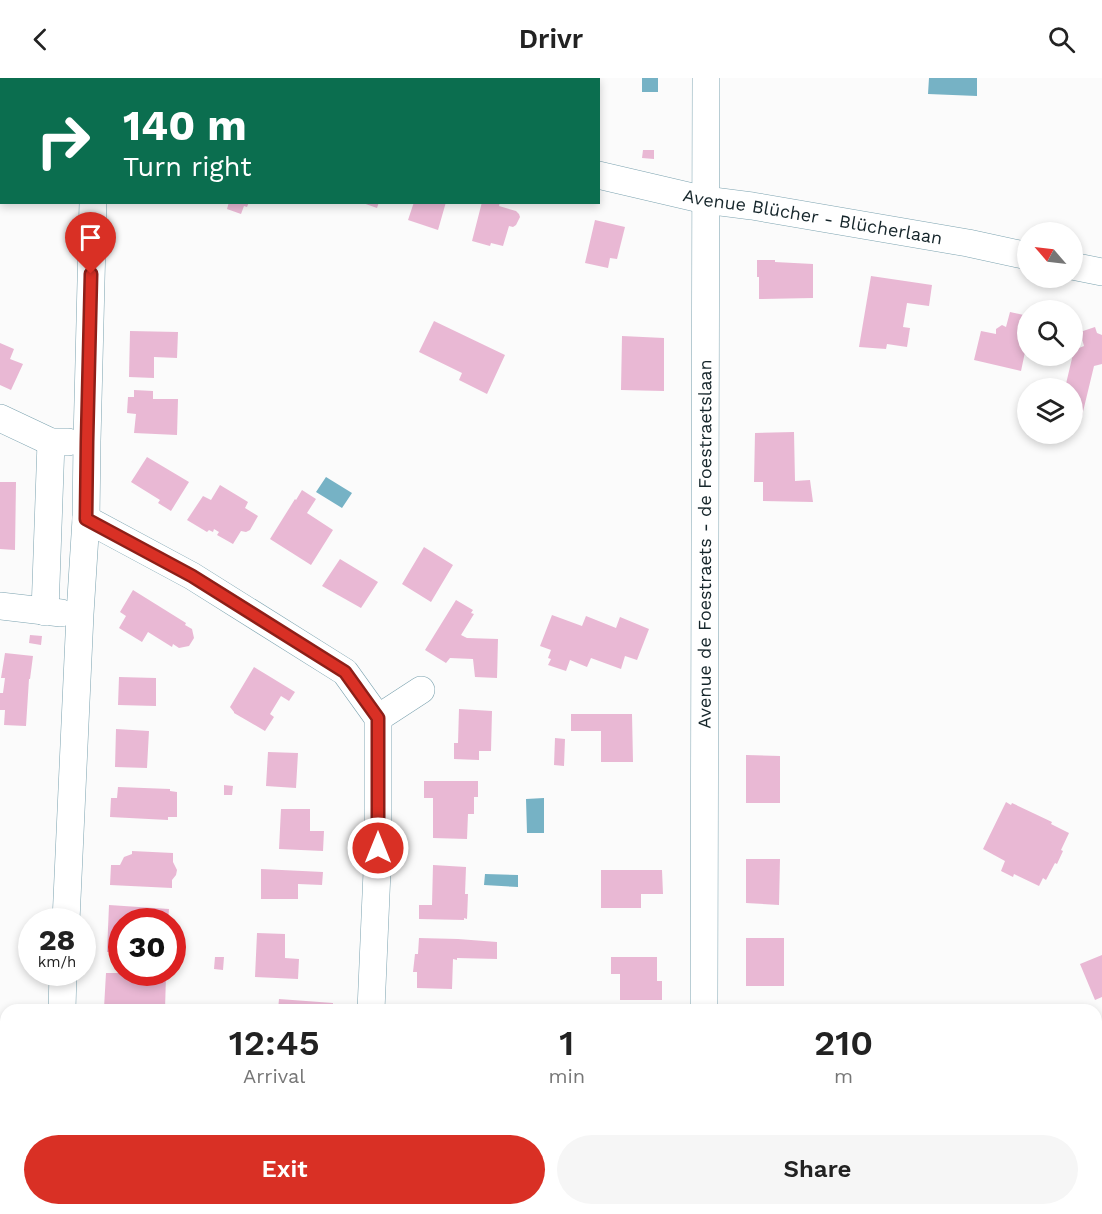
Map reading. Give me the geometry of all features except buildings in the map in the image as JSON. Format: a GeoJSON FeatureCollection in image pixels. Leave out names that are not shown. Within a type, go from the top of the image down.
{"type":"FeatureCollection","features":[{"type":"Feature","properties":{"kind":"street","name":"Avenue de Foestraets - de Foestraetslaan"},"geometry":{"type":"LineString","coordinates":[[704,1004],[706,78]]}},
{"type":"Feature","properties":{"kind":"street","name":"Avenue Blücher - Blücherlaan"},"geometry":{"type":"LineString","coordinates":[[600,175],[705,201],[752,206],[1017,254]]}},
{"type":"Feature","properties":{"kind":"street"},"geometry":{"type":"LineString","coordinates":[[67,908],[86,519],[93,204]]}},
{"type":"Feature","properties":{"kind":"street"},"geometry":{"type":"LineString","coordinates":[[1083,268],[1102,272]]}},
{"type":"Feature","properties":{"kind":"street"},"geometry":{"type":"LineString","coordinates":[[0,418],[51,442],[87,441]]}},
{"type":"Feature","properties":{"kind":"street"},"geometry":{"type":"LineString","coordinates":[[45,612],[51,442]]}},
{"type":"Feature","properties":{"kind":"street"},"geometry":{"type":"LineString","coordinates":[[86,519],[192,576],[345,672],[378,718],[378,848],[371,1004]]}},
{"type":"Feature","properties":{"kind":"street"},"geometry":{"type":"LineString","coordinates":[[0,606],[80,615]]}},
{"type":"Feature","properties":{"kind":"street"},"geometry":{"type":"LineString","coordinates":[[378,718],[421,690]]}},
{"type":"Feature","properties":{"kind":"street"},"geometry":{"type":"LineString","coordinates":[[62,1004],[63,986]]}},
{"type":"Feature","properties":{"kind":"shaded area"},"geometry":{"type":"Polygon","coordinates":[[[642,78],[658,78],[658,92],[642,92],[642,78]]]}},
{"type":"Feature","properties":{"kind":"shaded area"},"geometry":{"type":"Polygon","coordinates":[[[929,78],[977,78],[977,96],[928,94],[929,78]]]}},
{"type":"Feature","properties":{"kind":"shaded area"},"geometry":{"type":"Polygon","coordinates":[[[326,477],[352,493],[342,508],[316,492],[326,477]]]}},
{"type":"Feature","properties":{"kind":"shaded area"},"geometry":{"type":"Polygon","coordinates":[[[544,798],[544,833],[527,833],[526,799],[544,798]]]}},
{"type":"Feature","properties":{"kind":"shaded area"},"geometry":{"type":"Polygon","coordinates":[[[485,874],[518,875],[518,887],[484,885],[485,874]]]}},
{"type":"Feature","properties":{"kind":"route"},"geometry":{"type":"LineString","coordinates":[[91,274],[86,519],[192,576],[345,672],[378,718],[378,848]]}}]}
